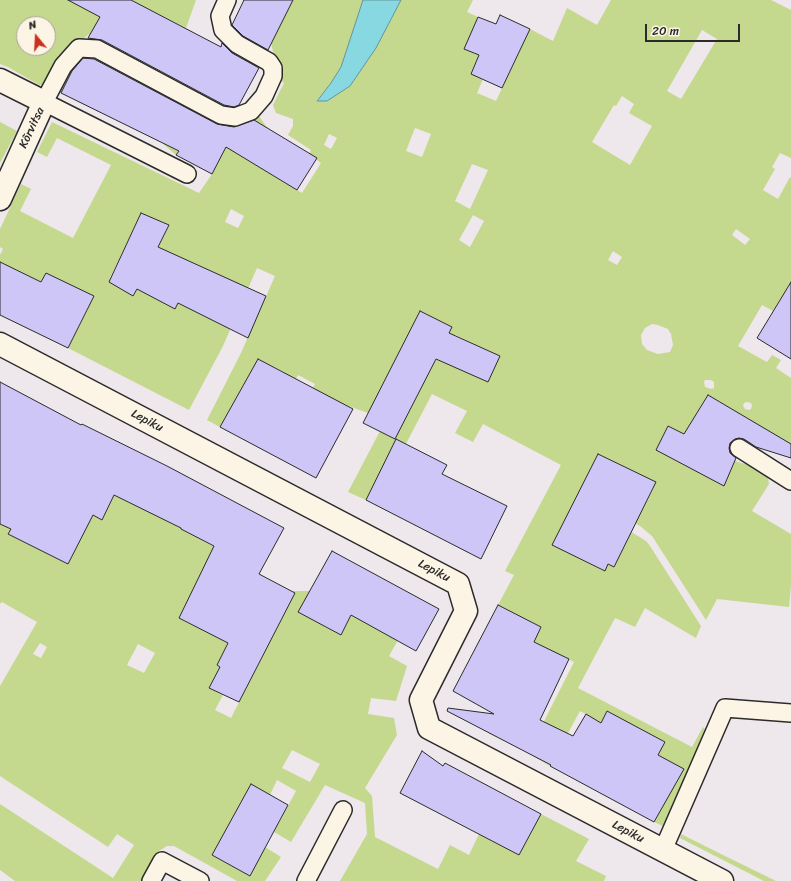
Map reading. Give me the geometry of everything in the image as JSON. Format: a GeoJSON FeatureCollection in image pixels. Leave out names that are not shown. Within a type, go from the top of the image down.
{"type":"FeatureCollection","features":[{"type":"Feature","properties":{"kind":"street","name":"Kõrvitsa"},"geometry":{"type":"LineString","coordinates":[[0,80],[44,102],[0,199]]}},
{"type":"Feature","properties":{"kind":"street","name":"Lepiku"},"geometry":{"type":"LineString","coordinates":[[0,344],[458,584],[466,610],[421,700],[430,728],[722,881]]}},
{"type":"Feature","properties":{"kind":"lane"},"geometry":{"type":"LineString","coordinates":[[187,174],[44,102],[63,66],[79,48],[97,48],[221,115],[235,117],[251,111],[264,96],[273,76],[273,68],[269,62],[237,44],[223,30],[220,16],[227,0]]}},
{"type":"Feature","properties":{"kind":"lane"},"geometry":{"type":"LineString","coordinates":[[739,448],[791,481]]}},
{"type":"Feature","properties":{"kind":"lane"},"geometry":{"type":"LineString","coordinates":[[663,850],[725,708],[791,713]]}},
{"type":"Feature","properties":{"kind":"lane"},"geometry":{"type":"LineString","coordinates":[[306,881],[343,810]]}},
{"type":"Feature","properties":{"kind":"lane"},"geometry":{"type":"LineString","coordinates":[[151,881],[162,861],[200,881]]}},
{"type":"Feature","properties":{"kind":"green space"},"geometry":{"type":"Polygon","coordinates":[[[0,0],[92,0],[100,17],[97,22],[103,24],[100,30],[88,35],[76,44],[45,85],[39,85],[0,64],[0,0]]]}},
{"type":"Feature","properties":{"kind":"green space"},"geometry":{"type":"Polygon","coordinates":[[[131,0],[196,0],[186,28],[131,0]]]}},
{"type":"Feature","properties":{"kind":"green space"},"geometry":{"type":"Polygon","coordinates":[[[293,0],[363,0],[341,67],[331,83],[317,100],[327,101],[350,86],[376,48],[401,0],[473,0],[467,12],[478,17],[464,49],[479,55],[471,73],[483,79],[477,93],[496,101],[530,29],[553,41],[567,8],[597,25],[611,0],[771,0],[791,10],[791,158],[780,153],[772,167],[775,169],[763,190],[778,199],[790,177],[791,178],[791,305],[780,299],[773,311],[762,305],[738,346],[767,362],[772,355],[781,360],[776,368],[791,378],[791,445],[708,395],[699,409],[744,436],[735,461],[748,465],[768,477],[769,484],[752,511],[791,534],[791,584],[789,607],[717,599],[706,620],[652,536],[631,521],[644,507],[654,487],[649,485],[652,480],[598,454],[553,545],[604,571],[608,564],[614,567],[626,530],[633,533],[646,541],[650,546],[701,626],[696,638],[645,608],[635,627],[615,618],[578,688],[692,747],[703,727],[705,729],[707,734],[665,827],[654,822],[683,769],[658,755],[665,742],[607,711],[601,723],[580,711],[550,766],[528,753],[574,662],[560,655],[513,745],[488,733],[541,627],[498,605],[514,575],[505,571],[561,465],[483,424],[473,442],[455,433],[467,411],[432,394],[397,461],[388,457],[366,500],[348,492],[380,431],[395,439],[452,327],[420,311],[368,413],[343,404],[305,402],[315,384],[298,375],[288,394],[276,387],[284,372],[264,362],[256,376],[250,373],[220,427],[207,420],[241,353],[275,276],[257,268],[223,346],[189,410],[68,348],[88,309],[69,284],[46,273],[41,282],[0,262],[0,255],[3,249],[0,247],[0,229],[21,184],[31,189],[20,211],[73,238],[111,165],[57,138],[47,157],[37,152],[52,122],[199,193],[212,174],[195,121],[176,155],[162,143],[178,110],[216,126],[241,125],[259,116],[268,129],[249,161],[302,193],[321,163],[309,154],[311,150],[288,135],[293,126],[293,119],[276,113],[273,105],[284,83],[280,80],[271,43],[293,0]],[[702,30],[667,91],[681,99],[717,39],[702,30]],[[622,96],[616,106],[614,105],[592,142],[630,165],[652,126],[629,113],[634,104],[622,96]],[[415,128],[406,151],[422,157],[431,134],[415,128]],[[329,134],[324,145],[331,149],[337,138],[329,134]],[[472,164],[455,201],[470,209],[488,170],[472,164]],[[231,209],[225,222],[238,228],[244,216],[231,209]],[[141,213],[110,278],[123,284],[133,296],[140,284],[165,304],[175,309],[178,303],[218,274],[158,247],[169,225],[141,213]],[[473,215],[459,240],[470,247],[484,221],[473,215]],[[736,229],[732,235],[745,245],[750,239],[736,229]],[[613,251],[608,260],[617,265],[622,257],[613,251]],[[652,324],[645,328],[641,335],[642,344],[647,350],[658,354],[670,352],[673,345],[671,334],[668,329],[652,324]],[[455,335],[443,362],[500,356],[455,335]],[[705,380],[705,387],[711,389],[714,388],[714,382],[711,380],[705,380]],[[744,403],[743,406],[745,409],[751,409],[751,403],[744,403]],[[668,426],[657,450],[724,485],[735,461],[668,426]]]}},
{"type":"Feature","properties":{"kind":"green space"},"geometry":{"type":"Polygon","coordinates":[[[0,122],[17,131],[0,163],[0,122]]]}},
{"type":"Feature","properties":{"kind":"green space"},"geometry":{"type":"Polygon","coordinates":[[[169,467],[203,485],[181,529],[217,548],[210,560],[223,567],[227,559],[234,563],[238,557],[262,569],[235,622],[237,624],[217,665],[220,667],[209,688],[223,695],[215,710],[231,718],[293,597],[290,595],[292,591],[310,591],[336,605],[325,627],[341,635],[351,615],[398,640],[389,656],[407,666],[396,701],[371,698],[368,714],[394,718],[397,735],[365,788],[372,796],[375,837],[438,869],[450,845],[469,855],[479,834],[519,855],[541,814],[589,839],[576,861],[606,876],[604,881],[340,881],[367,834],[365,803],[325,785],[291,842],[274,832],[296,791],[277,780],[270,795],[251,784],[212,855],[250,876],[265,847],[281,857],[265,881],[237,881],[174,846],[167,846],[159,851],[141,881],[15,881],[0,870],[0,804],[113,878],[134,845],[117,834],[108,847],[0,776],[0,686],[37,622],[2,602],[0,604],[0,524],[5,526],[17,502],[37,511],[47,492],[102,520],[114,495],[147,511],[169,467]],[[18,516],[8,534],[68,564],[77,546],[18,516]],[[194,588],[179,618],[210,634],[225,603],[194,588]],[[40,643],[33,654],[41,658],[47,647],[40,643]],[[138,644],[127,665],[144,673],[155,653],[138,644]],[[292,750],[282,768],[310,782],[320,764],[292,750]]]}},
{"type":"Feature","properties":{"kind":"green space"},"geometry":{"type":"Polygon","coordinates":[[[681,834],[776,881],[764,881],[680,838],[681,834]]]}},
{"type":"Feature","properties":{"kind":"water"},"geometry":{"type":"Polygon","coordinates":[[[363,0],[401,0],[376,48],[350,86],[327,101],[317,101],[341,67],[363,0]]]}},
{"type":"Feature","properties":{"kind":"building"},"geometry":{"type":"Polygon","coordinates":[[[68,0],[131,0],[221,47],[222,43],[232,53],[259,68],[239,105],[234,107],[224,105],[102,40],[88,38],[100,17],[68,0]]]}},
{"type":"Feature","properties":{"kind":"building"},"geometry":{"type":"Polygon","coordinates":[[[244,0],[293,0],[268,50],[243,36],[232,25],[244,0]]]}},
{"type":"Feature","properties":{"kind":"building"},"geometry":{"type":"Polygon","coordinates":[[[500,15],[530,29],[502,88],[471,74],[479,55],[464,49],[478,17],[496,24],[500,15]]]}},
{"type":"Feature","properties":{"kind":"building"},"geometry":{"type":"Polygon","coordinates":[[[83,58],[94,59],[217,124],[234,127],[254,120],[317,158],[297,190],[226,147],[212,174],[176,155],[179,151],[61,93],[72,71],[83,58]]]}},
{"type":"Feature","properties":{"kind":"building"},"geometry":{"type":"Polygon","coordinates":[[[141,213],[169,225],[158,247],[266,296],[248,338],[178,303],[175,309],[137,289],[133,296],[109,282],[141,213]]]}},
{"type":"Feature","properties":{"kind":"building"},"geometry":{"type":"Polygon","coordinates":[[[0,262],[41,282],[46,273],[94,296],[68,348],[0,315],[0,262]]]}},
{"type":"Feature","properties":{"kind":"building"},"geometry":{"type":"Polygon","coordinates":[[[791,282],[791,359],[757,338],[791,282]]]}},
{"type":"Feature","properties":{"kind":"building"},"geometry":{"type":"Polygon","coordinates":[[[420,311],[452,327],[449,333],[500,356],[488,382],[436,359],[395,439],[363,423],[420,311]]]}},
{"type":"Feature","properties":{"kind":"building"},"geometry":{"type":"Polygon","coordinates":[[[258,359],[353,409],[316,478],[220,427],[258,359]]]}},
{"type":"Feature","properties":{"kind":"building"},"geometry":{"type":"Polygon","coordinates":[[[0,382],[81,425],[82,424],[167,466],[284,528],[259,574],[295,593],[239,702],[209,688],[220,667],[217,665],[228,643],[179,618],[214,546],[114,495],[102,520],[93,515],[68,564],[8,534],[11,529],[0,524],[0,382]]]}},
{"type":"Feature","properties":{"kind":"building"},"geometry":{"type":"Polygon","coordinates":[[[708,395],[791,444],[791,458],[756,447],[744,439],[735,439],[730,443],[729,448],[730,453],[736,458],[724,486],[656,450],[668,426],[684,434],[708,395]]]}},
{"type":"Feature","properties":{"kind":"building"},"geometry":{"type":"Polygon","coordinates":[[[396,439],[447,465],[442,474],[507,506],[481,559],[366,500],[396,439]]]}},
{"type":"Feature","properties":{"kind":"building"},"geometry":{"type":"Polygon","coordinates":[[[598,454],[656,482],[614,567],[608,564],[605,571],[552,545],[598,454]]]}},
{"type":"Feature","properties":{"kind":"building"},"geometry":{"type":"Polygon","coordinates":[[[332,551],[439,609],[416,651],[351,615],[341,635],[298,612],[332,551]]]}},
{"type":"Feature","properties":{"kind":"building"},"geometry":{"type":"Polygon","coordinates":[[[498,605],[541,627],[534,642],[569,659],[540,720],[573,736],[586,714],[601,723],[607,711],[665,742],[658,755],[684,769],[654,822],[550,766],[551,765],[447,711],[448,708],[494,714],[453,691],[498,605]]]}},
{"type":"Feature","properties":{"kind":"building"},"geometry":{"type":"Polygon","coordinates":[[[422,751],[443,766],[445,763],[541,814],[519,855],[400,793],[422,751]]]}},
{"type":"Feature","properties":{"kind":"building"},"geometry":{"type":"Polygon","coordinates":[[[251,784],[288,805],[250,876],[212,855],[251,784]]]}}]}
